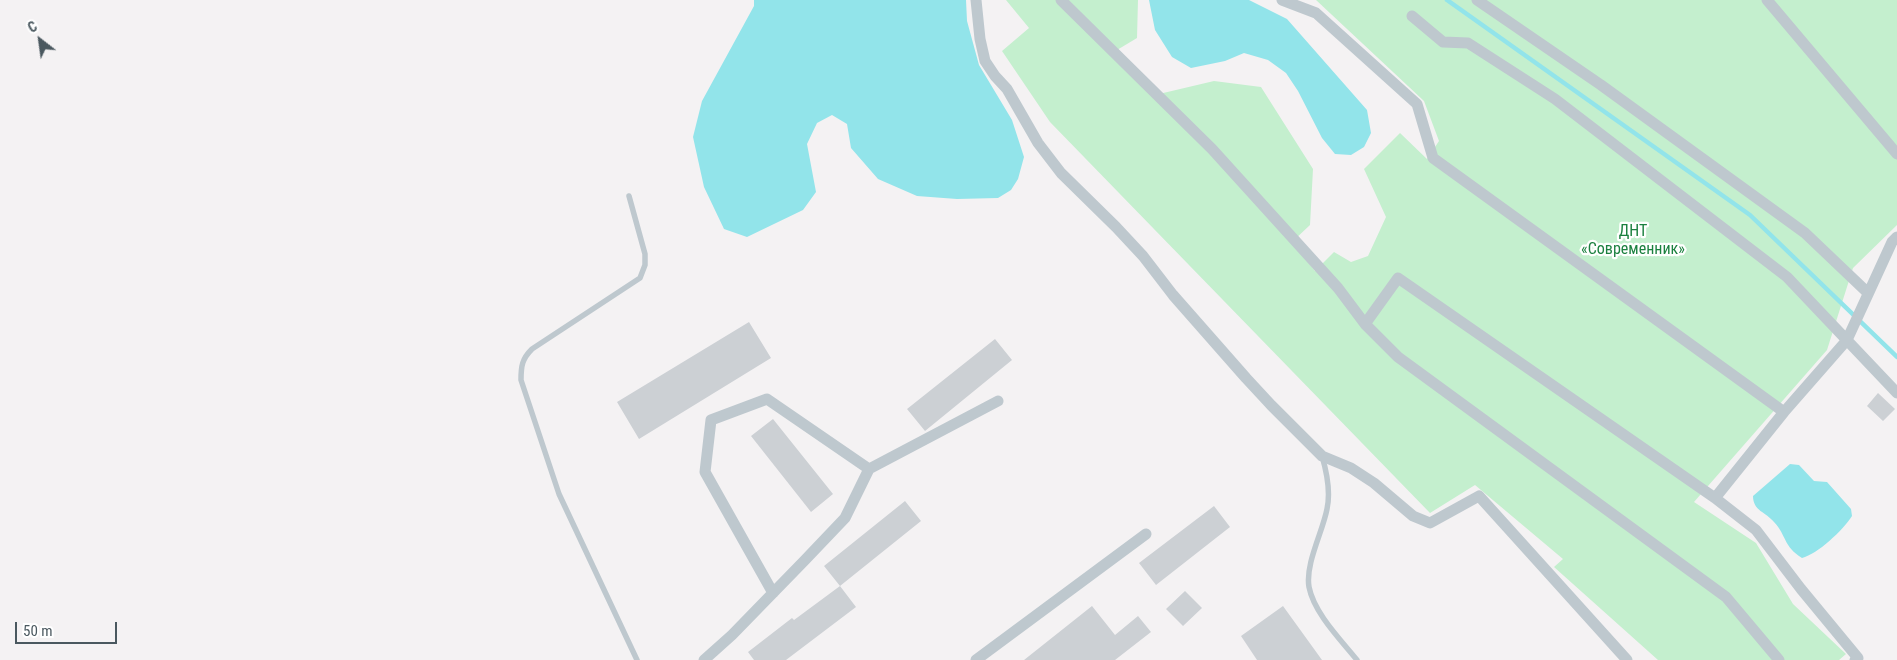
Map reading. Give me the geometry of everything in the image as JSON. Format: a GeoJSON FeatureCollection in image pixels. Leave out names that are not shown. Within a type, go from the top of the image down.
{"type":"FeatureCollection","features":[{"type":"Feature","properties":{"kind":"street"},"geometry":{"type":"LineString","coordinates":[[976,0],[980,39],[985,61],[995,76],[1007,88],[1038,143],[1061,172],[1116,226],[1143,256],[1173,295],[1258,392],[1322,456],[1351,468],[1374,483],[1413,516],[1430,523],[1479,496],[1627,660]]}},
{"type":"Feature","properties":{"kind":"street"},"geometry":{"type":"LineString","coordinates":[[1061,0],[1212,150],[1338,288],[1366,324],[1398,357],[1726,597],[1779,660]]}},
{"type":"Feature","properties":{"kind":"street"},"geometry":{"type":"LineString","coordinates":[[1282,0],[1316,13],[1417,104],[1433,158],[1784,412]]}},
{"type":"Feature","properties":{"kind":"street"},"geometry":{"type":"LineString","coordinates":[[1477,0],[1601,85],[1805,233],[1868,293]]}},
{"type":"Feature","properties":{"kind":"street"},"geometry":{"type":"LineString","coordinates":[[1767,0],[1897,154]]}},
{"type":"Feature","properties":{"kind":"street"},"geometry":{"type":"LineString","coordinates":[[1412,16],[1443,42],[1468,43],[1555,99],[1787,277],[1897,393]]}},
{"type":"Feature","properties":{"kind":"street"},"geometry":{"type":"LineString","coordinates":[[1715,498],[1784,412],[1847,340],[1892,242],[1897,237]]}},
{"type":"Feature","properties":{"kind":"street"},"geometry":{"type":"LineString","coordinates":[[1366,324],[1398,278],[1715,498],[1756,530],[1801,590],[1858,658],[1855,660]]}},
{"type":"Feature","properties":{"kind":"street"},"geometry":{"type":"LineString","coordinates":[[773,593],[705,472],[711,420],[767,399],[869,469]]}},
{"type":"Feature","properties":{"kind":"street"},"geometry":{"type":"LineString","coordinates":[[704,660],[732,635],[844,518],[869,469],[998,401]]}},
{"type":"Feature","properties":{"kind":"street"},"geometry":{"type":"LineString","coordinates":[[976,660],[1146,534]]}},
{"type":"Feature","properties":{"kind":"lane"},"geometry":{"type":"LineString","coordinates":[[628,196],[645,254],[645,265],[640,278],[532,349],[524,356],[520,366],[521,380],[559,494],[636,660]]}},
{"type":"Feature","properties":{"kind":"lane"},"geometry":{"type":"LineString","coordinates":[[1322,456],[1328,478],[1328,507],[1309,571],[1309,587],[1316,605],[1329,626],[1357,660]]}},
{"type":"Feature","properties":{"kind":"green space","name":"ДНТ «Современник»"},"geometry":{"type":"Polygon","coordinates":[[[1006,0],[1138,0],[1137,38],[1117,50],[1159,94],[1214,81],[1261,87],[1313,169],[1310,225],[1292,242],[1315,271],[1334,252],[1351,262],[1368,256],[1386,217],[1364,169],[1400,133],[1427,159],[1439,141],[1424,101],[1316,0],[1897,0],[1897,225],[1853,268],[1827,350],[1694,502],[1756,543],[1793,604],[1846,654],[1839,660],[1658,660],[1554,567],[1563,559],[1475,485],[1430,513],[1050,122],[1002,51],[1029,28],[1006,0]]]}},
{"type":"Feature","properties":{"kind":"water"},"geometry":{"type":"Polygon","coordinates":[[[754,0],[966,0],[967,21],[979,65],[1012,120],[1024,157],[1018,179],[1011,190],[998,198],[957,199],[917,196],[878,179],[851,148],[847,124],[832,115],[817,123],[807,144],[816,192],[803,210],[747,237],[724,229],[704,187],[693,137],[702,101],[754,6],[754,0]]]}},
{"type":"Feature","properties":{"kind":"water"},"geometry":{"type":"Polygon","coordinates":[[[1149,0],[1249,0],[1287,19],[1367,110],[1371,133],[1364,147],[1351,155],[1335,154],[1322,138],[1298,91],[1286,73],[1268,60],[1244,53],[1225,61],[1191,68],[1172,57],[1155,30],[1149,0]]]}},
{"type":"Feature","properties":{"kind":"water"},"geometry":{"type":"Polygon","coordinates":[[[1790,464],[1799,465],[1814,481],[1827,482],[1851,509],[1852,516],[1830,541],[1815,552],[1802,558],[1791,549],[1771,519],[1755,505],[1753,496],[1790,464]]]}},
{"type":"Feature","properties":{"kind":"building"},"geometry":{"type":"Polygon","coordinates":[[[749,322],[771,358],[639,439],[617,402],[749,322]]]}},
{"type":"Feature","properties":{"kind":"building"},"geometry":{"type":"Polygon","coordinates":[[[995,339],[1012,360],[925,431],[907,409],[995,339]]]}},
{"type":"Feature","properties":{"kind":"building"},"geometry":{"type":"Polygon","coordinates":[[[1878,393],[1895,409],[1883,421],[1867,406],[1878,393]]]}},
{"type":"Feature","properties":{"kind":"building"},"geometry":{"type":"Polygon","coordinates":[[[773,419],[833,494],[811,512],[751,436],[773,419]]]}},
{"type":"Feature","properties":{"kind":"building"},"geometry":{"type":"Polygon","coordinates":[[[905,501],[921,521],[840,586],[824,566],[905,501]]]}},
{"type":"Feature","properties":{"kind":"building"},"geometry":{"type":"Polygon","coordinates":[[[1214,506],[1230,527],[1156,585],[1139,563],[1214,506]]]}},
{"type":"Feature","properties":{"kind":"building"},"geometry":{"type":"Polygon","coordinates":[[[840,586],[856,607],[786,660],[754,660],[748,652],[792,618],[794,620],[840,586]]]}},
{"type":"Feature","properties":{"kind":"building"},"geometry":{"type":"Polygon","coordinates":[[[1185,591],[1202,608],[1183,626],[1166,609],[1185,591]]]}},
{"type":"Feature","properties":{"kind":"building"},"geometry":{"type":"Polygon","coordinates":[[[1092,606],[1115,635],[1138,616],[1151,632],[1115,660],[1024,660],[1092,606]]]}},
{"type":"Feature","properties":{"kind":"building"},"geometry":{"type":"Polygon","coordinates":[[[1283,606],[1322,660],[1257,660],[1241,636],[1283,606]]]}},
{"type":"Feature","properties":{"kind":"waterway"},"geometry":{"type":"LineString","coordinates":[[1447,0],[1750,215],[1897,357]]}}]}
